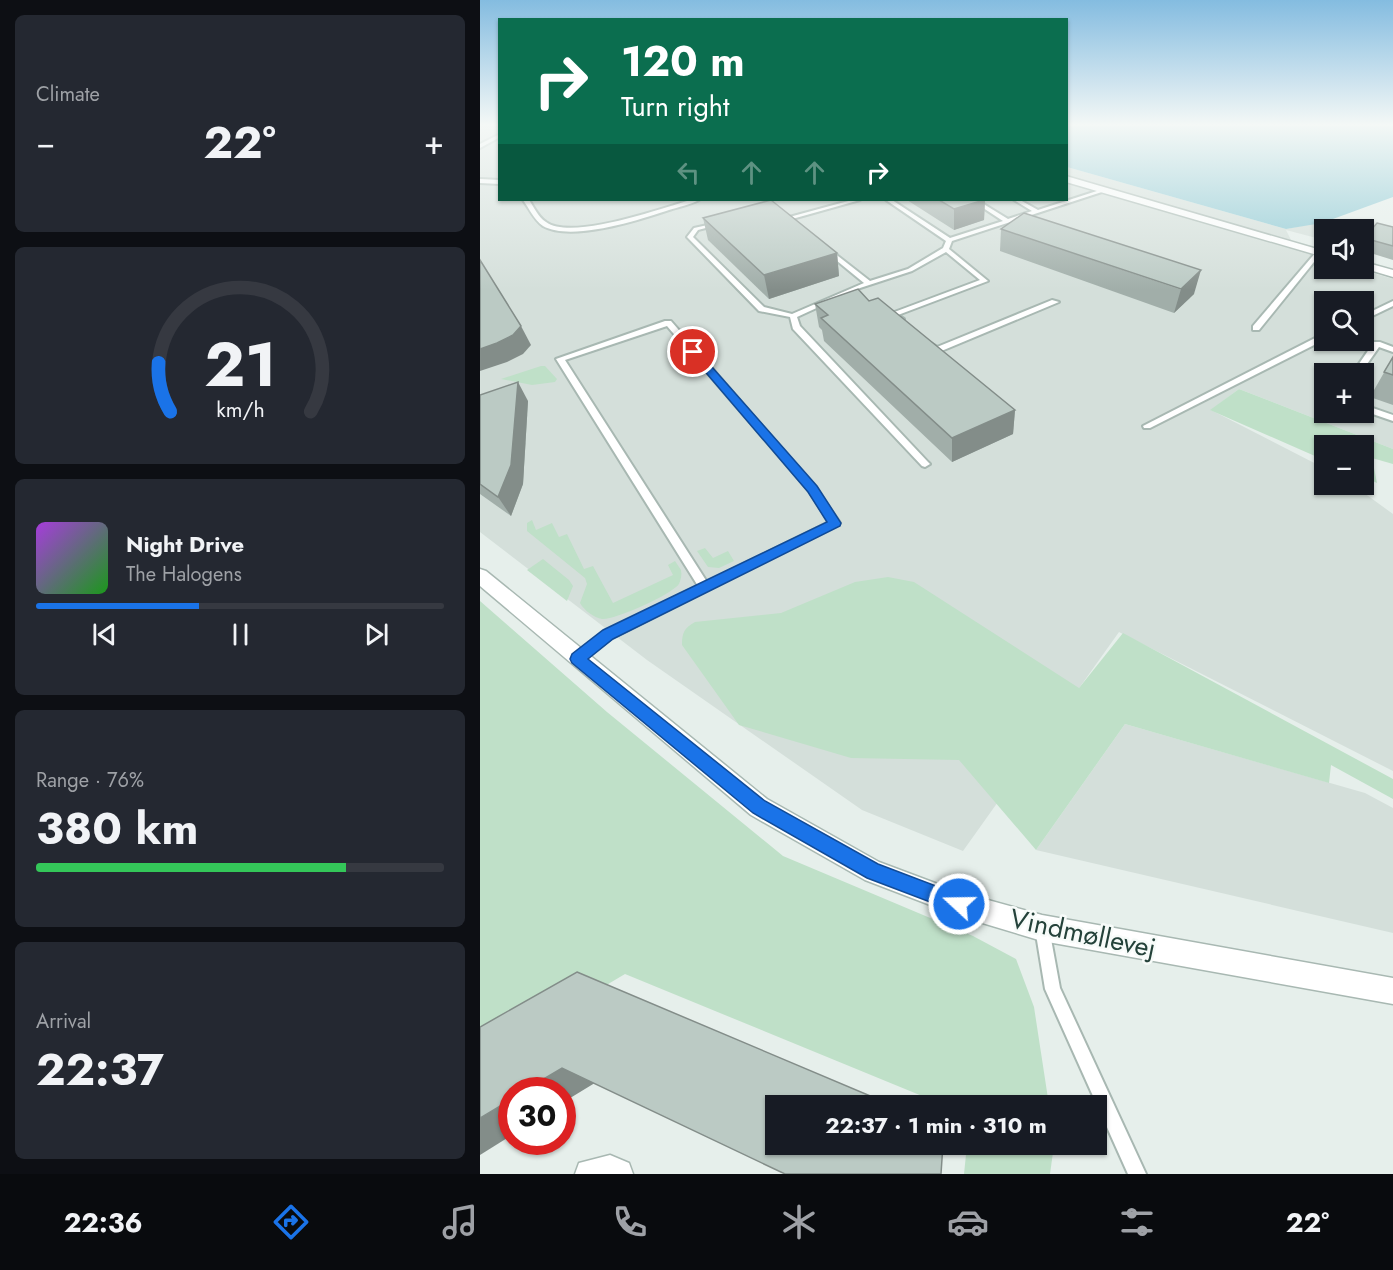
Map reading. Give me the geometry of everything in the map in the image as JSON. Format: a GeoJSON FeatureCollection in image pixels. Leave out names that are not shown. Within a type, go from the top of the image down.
{"type":"FeatureCollection","features":[{"type":"Feature","properties":{"kind":"street"},"geometry":{"type":"LineString","coordinates":[[1072,181],[1314,251]]}},
{"type":"Feature","properties":{"kind":"street"},"geometry":{"type":"LineString","coordinates":[[1374,268],[1393,274]]}},
{"type":"Feature","properties":{"kind":"street","name":"Vindmøllevej"},"geometry":{"type":"LineString","coordinates":[[480,576],[759,807],[873,872],[959,904],[1042,928],[1393,991]]}},
{"type":"Feature","properties":{"kind":"street"},"geometry":{"type":"LineString","coordinates":[[590,1174],[610,1170],[618,1174]]}},
{"type":"Feature","properties":{"kind":"lane"},"geometry":{"type":"LineString","coordinates":[[480,181],[498,182]]}},
{"type":"Feature","properties":{"kind":"lane"},"geometry":{"type":"LineString","coordinates":[[949,240],[1105,190]]}},
{"type":"Feature","properties":{"kind":"lane"},"geometry":{"type":"LineString","coordinates":[[527,201],[543,224],[561,230],[593,229],[692,201]]}},
{"type":"Feature","properties":{"kind":"lane"},"geometry":{"type":"LineString","coordinates":[[795,226],[782,216],[852,201]]}},
{"type":"Feature","properties":{"kind":"lane"},"geometry":{"type":"LineString","coordinates":[[890,201],[949,240]]}},
{"type":"Feature","properties":{"kind":"lane"},"geometry":{"type":"LineString","coordinates":[[976,201],[1007,221]]}},
{"type":"Feature","properties":{"kind":"lane"},"geometry":{"type":"LineString","coordinates":[[1019,201],[1036,211]]}},
{"type":"Feature","properties":{"kind":"lane"},"geometry":{"type":"LineString","coordinates":[[729,220],[696,229],[690,237],[762,309],[793,316],[869,283],[910,270],[946,249],[949,240]]}},
{"type":"Feature","properties":{"kind":"lane"},"geometry":{"type":"LineString","coordinates":[[823,247],[869,283]]}},
{"type":"Feature","properties":{"kind":"lane"},"geometry":{"type":"LineString","coordinates":[[910,328],[893,314],[985,281],[946,249]]}},
{"type":"Feature","properties":{"kind":"lane"},"geometry":{"type":"LineString","coordinates":[[1256,328],[1314,262]]}},
{"type":"Feature","properties":{"kind":"lane"},"geometry":{"type":"LineString","coordinates":[[919,335],[936,350],[1055,302]]}},
{"type":"Feature","properties":{"kind":"lane"},"geometry":{"type":"LineString","coordinates":[[1374,313],[1393,303]]}},
{"type":"Feature","properties":{"kind":"lane"},"geometry":{"type":"LineString","coordinates":[[793,316],[796,327],[925,464]]}},
{"type":"Feature","properties":{"kind":"lane"},"geometry":{"type":"LineString","coordinates":[[578,659],[608,635],[835,523],[813,489],[668,323],[560,359],[704,586]]}},
{"type":"Feature","properties":{"kind":"lane"},"geometry":{"type":"LineString","coordinates":[[1147,426],[1314,343]]}},
{"type":"Feature","properties":{"kind":"lane"},"geometry":{"type":"LineString","coordinates":[[1364,363],[1377,344],[1393,350]]}},
{"type":"Feature","properties":{"kind":"lane"},"geometry":{"type":"LineString","coordinates":[[1374,411],[1393,418]]}},
{"type":"Feature","properties":{"kind":"lane"},"geometry":{"type":"LineString","coordinates":[[1042,928],[1053,989],[1137,1174]]}},
{"type":"Feature","properties":{"kind":"shaded area"},"geometry":{"type":"Polygon","coordinates":[[[480,181],[498,181],[498,201],[1068,201],[1068,181],[1116,181],[1286,229],[1314,224],[1314,237],[1286,230],[1295,248],[1314,255],[1314,279],[1374,279],[1374,273],[1393,279],[1393,449],[1374,442],[1374,435],[1357,435],[1326,423],[1374,423],[1374,363],[1314,363],[1314,418],[1239,389],[1211,410],[1314,463],[1314,495],[1367,495],[1393,514],[1393,771],[1119,632],[963,851],[862,810],[647,660],[480,532],[480,181]]]}},
{"type":"Feature","properties":{"kind":"shaded area"},"geometry":{"type":"Polygon","coordinates":[[[1125,724],[1365,793],[1393,808],[1393,933],[1036,850],[1125,724]]]}},
{"type":"Feature","properties":{"kind":"green space"},"geometry":{"type":"Polygon","coordinates":[[[545,366],[557,379],[555,382],[532,385],[501,379],[545,366]]]}},
{"type":"Feature","properties":{"kind":"green space"},"geometry":{"type":"Polygon","coordinates":[[[1239,389],[1314,418],[1314,423],[1326,423],[1357,435],[1314,435],[1314,456],[1210,410],[1239,389]]]}},
{"type":"Feature","properties":{"kind":"green space"},"geometry":{"type":"Polygon","coordinates":[[[1374,442],[1393,449],[1393,464],[1374,459],[1374,442]]]}},
{"type":"Feature","properties":{"kind":"green space"},"geometry":{"type":"Polygon","coordinates":[[[532,520],[536,530],[552,523],[559,537],[567,534],[584,569],[593,566],[613,603],[673,575],[668,565],[675,561],[681,570],[679,584],[655,600],[630,611],[609,618],[596,617],[580,603],[587,584],[585,578],[527,531],[527,523],[532,520]]]}},
{"type":"Feature","properties":{"kind":"green space"},"geometry":{"type":"Polygon","coordinates":[[[705,548],[713,558],[728,551],[734,561],[719,568],[708,567],[697,551],[705,548]]]}},
{"type":"Feature","properties":{"kind":"green space"},"geometry":{"type":"Polygon","coordinates":[[[543,559],[573,586],[567,601],[527,570],[543,559]]]}},
{"type":"Feature","properties":{"kind":"green space"},"geometry":{"type":"Polygon","coordinates":[[[888,577],[914,582],[1079,688],[1123,633],[1393,779],[1393,799],[1331,765],[1329,783],[1125,724],[1036,850],[959,760],[851,758],[739,725],[682,645],[684,631],[695,622],[781,613],[855,582],[888,577]]]}},
{"type":"Feature","properties":{"kind":"green space"},"geometry":{"type":"Polygon","coordinates":[[[480,601],[607,712],[783,856],[973,936],[1016,959],[1034,1007],[1047,1095],[920,1095],[625,974],[480,1060],[480,601]]]}},
{"type":"Feature","properties":{"kind":"green space"},"geometry":{"type":"Polygon","coordinates":[[[966,1155],[1053,1155],[1050,1174],[964,1174],[966,1155]]]}},
{"type":"Feature","properties":{"kind":"water"},"geometry":{"type":"Polygon","coordinates":[[[1116,181],[1393,181],[1393,197],[1333,219],[1314,219],[1314,224],[1286,229],[1116,181]]]}},
{"type":"Feature","properties":{"kind":"building"},"geometry":{"type":"Polygon","coordinates":[[[772,201],[837,253],[764,275],[703,218],[772,201]]]}},
{"type":"Feature","properties":{"kind":"building"},"geometry":{"type":"Polygon","coordinates":[[[941,201],[981,201],[954,209],[941,201]]]}},
{"type":"Feature","properties":{"kind":"building"},"geometry":{"type":"Polygon","coordinates":[[[1024,213],[1201,270],[1181,289],[1001,229],[1024,213]]]}},
{"type":"Feature","properties":{"kind":"building"},"geometry":{"type":"Polygon","coordinates":[[[1377,223],[1393,227],[1393,246],[1374,241],[1374,226],[1377,223]]]}},
{"type":"Feature","properties":{"kind":"building"},"geometry":{"type":"Polygon","coordinates":[[[480,260],[521,326],[513,335],[480,349],[480,260]]]}},
{"type":"Feature","properties":{"kind":"building"},"geometry":{"type":"Polygon","coordinates":[[[858,289],[869,301],[878,298],[1015,410],[952,438],[821,318],[828,315],[815,304],[858,289]]]}},
{"type":"Feature","properties":{"kind":"building"},"geometry":{"type":"Polygon","coordinates":[[[1393,357],[1393,375],[1384,372],[1393,357]]]}},
{"type":"Feature","properties":{"kind":"building"},"geometry":{"type":"Polygon","coordinates":[[[518,382],[511,465],[498,497],[480,484],[480,395],[518,382]]]}},
{"type":"Feature","properties":{"kind":"building"},"geometry":{"type":"Polygon","coordinates":[[[577,972],[868,1095],[765,1095],[765,1155],[942,1155],[941,1174],[785,1174],[562,1068],[547,1077],[498,1077],[498,1107],[480,1118],[480,1027],[577,972]]]}},
{"type":"Feature","properties":{"kind":"route"},"geometry":{"type":"LineString","coordinates":[[693,352],[813,489],[835,523],[608,635],[578,659],[759,807],[873,872],[959,904]]}}]}
